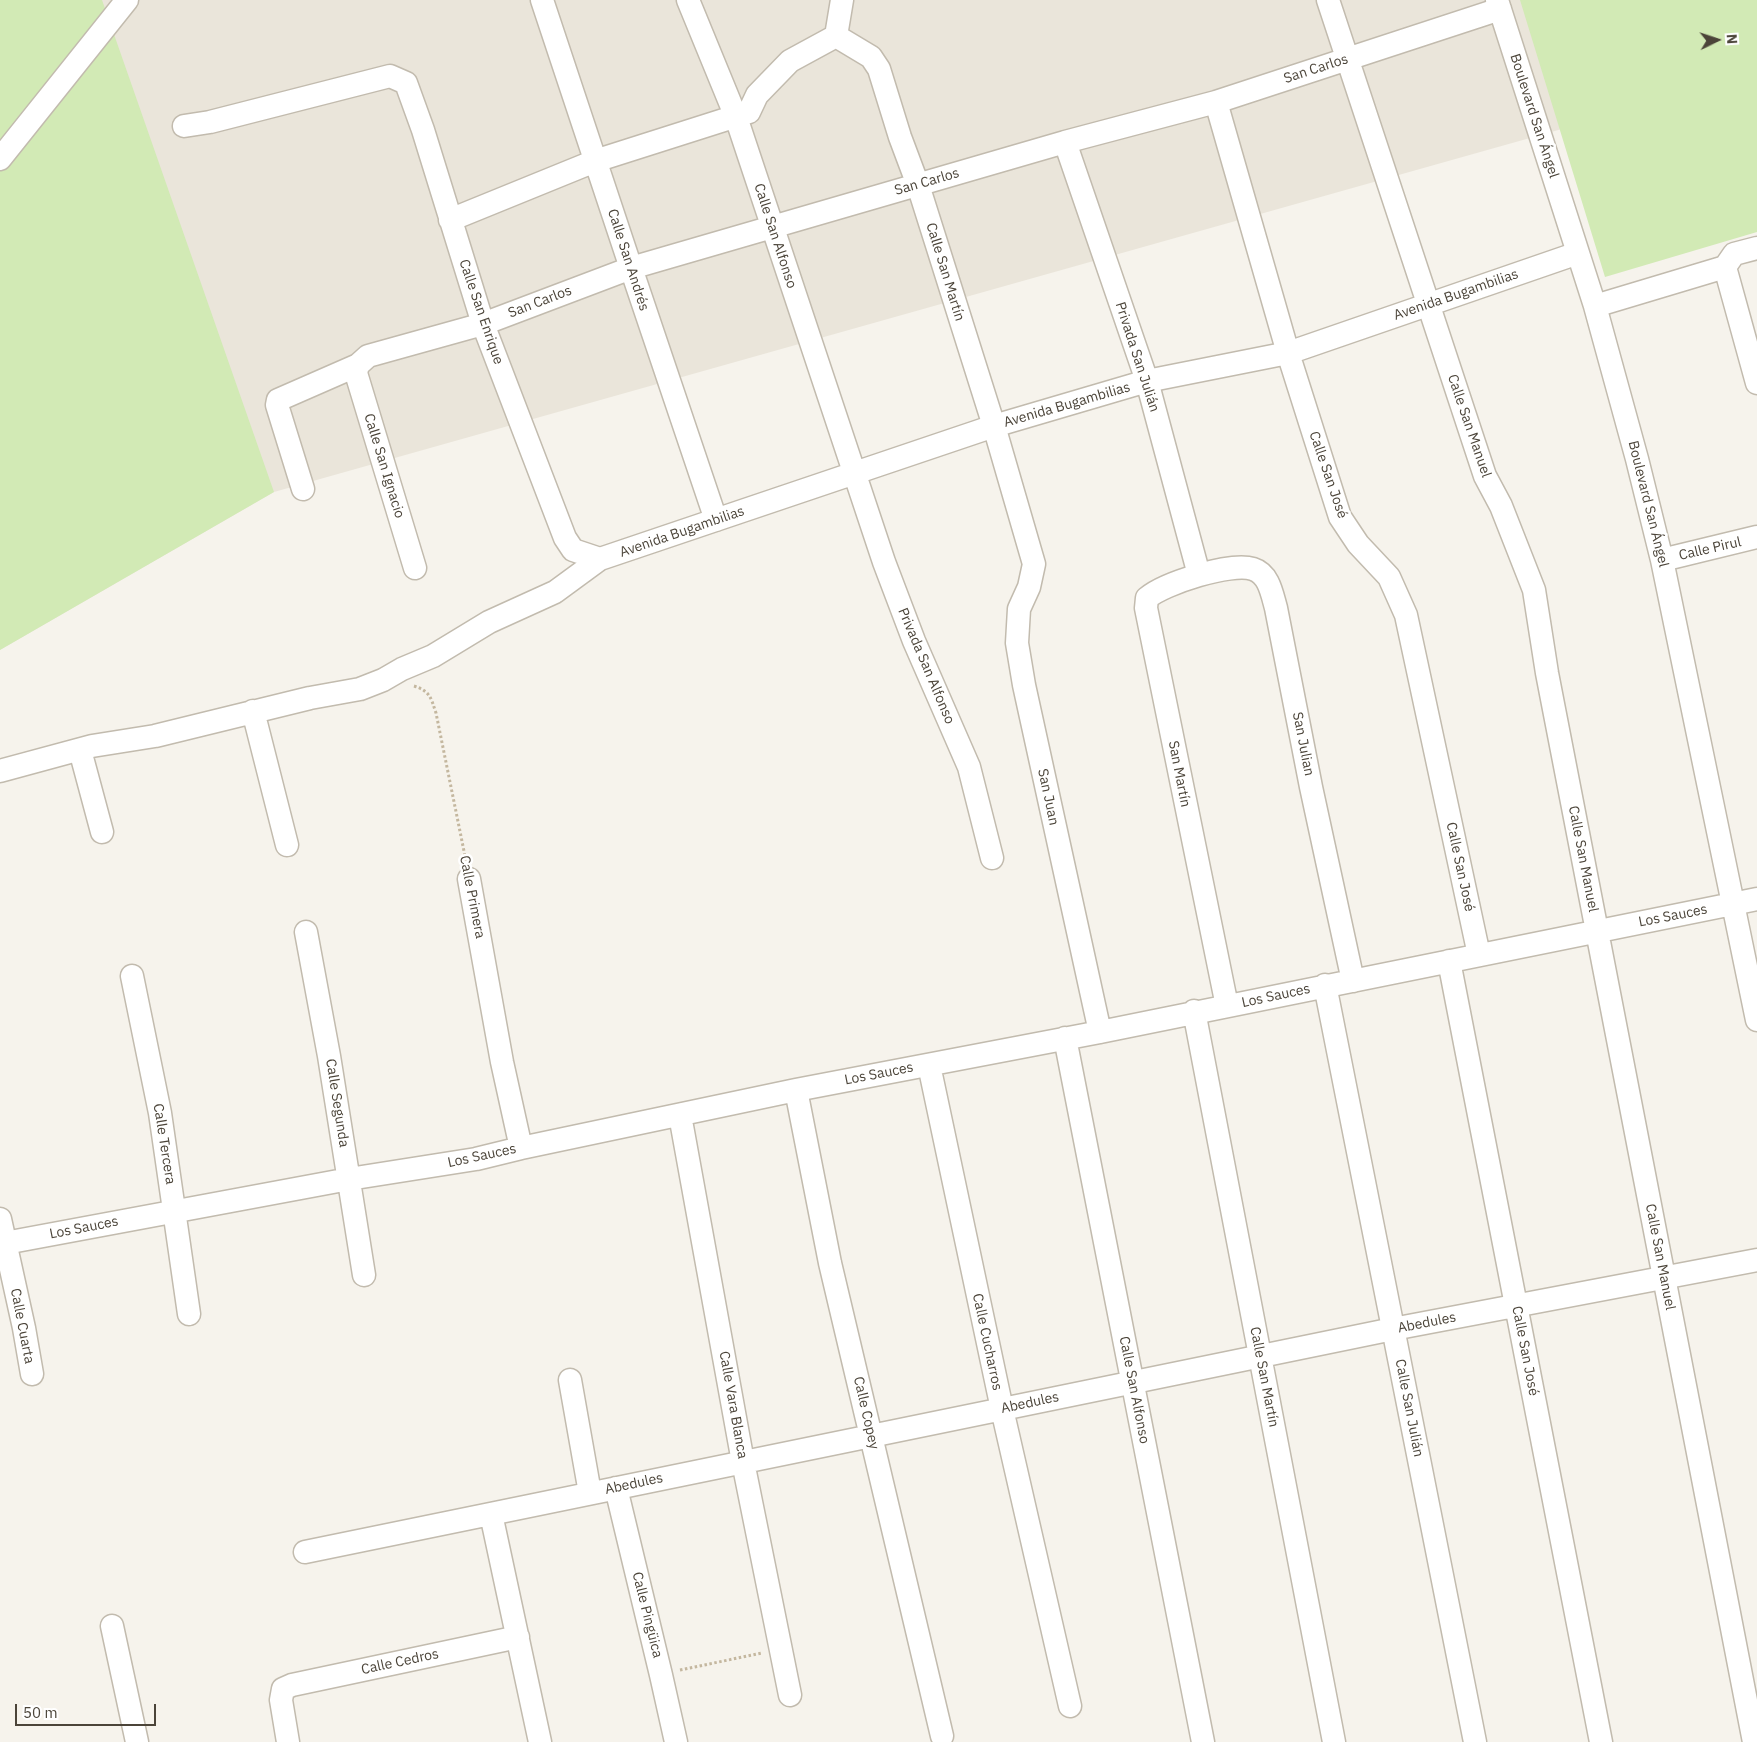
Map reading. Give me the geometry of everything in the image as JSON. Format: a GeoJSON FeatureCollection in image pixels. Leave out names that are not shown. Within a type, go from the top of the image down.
{"type":"FeatureCollection","features":[{"type":"Feature","properties":{"kind":"street"},"geometry":{"type":"LineString","coordinates":[[0,159],[128,0]]}},
{"type":"Feature","properties":{"kind":"street","name":"Calle San Andrés"},"geometry":{"type":"LineString","coordinates":[[542,0],[630,268],[716,520]]}},
{"type":"Feature","properties":{"kind":"street","name":"Calle San Alfonso"},"geometry":{"type":"LineString","coordinates":[[688,0],[736,117],[854,474]]}},
{"type":"Feature","properties":{"kind":"street"},"geometry":{"type":"LineString","coordinates":[[450,220],[595,161],[749,112],[757,96],[790,61],[836,36],[842,0]]}},
{"type":"Feature","properties":{"kind":"street","name":"Calle San Manuel"},"geometry":{"type":"LineString","coordinates":[[1328,0],[1485,476],[1501,506],[1534,590],[1547,674],[1754,1742]]}},
{"type":"Feature","properties":{"kind":"street","name":"San Carlos"},"geometry":{"type":"LineString","coordinates":[[303,489],[278,400],[358,365],[368,356],[483,324],[630,268],[1065,142],[1216,102],[1348,59],[1499,5]]}},
{"type":"Feature","properties":{"kind":"street","name":"Boulevard San Ángel"},"geometry":{"type":"LineString","coordinates":[[1499,5],[1595,306],[1637,459],[1662,560],[1757,1020]]}},
{"type":"Feature","properties":{"kind":"street","name":"Calle San Martín"},"geometry":{"type":"LineString","coordinates":[[836,36],[871,57],[879,69],[900,137],[918,185],[994,426],[1034,564]]}},
{"type":"Feature","properties":{"kind":"street","name":"Calle San Enrique"},"geometry":{"type":"LineString","coordinates":[[184,126],[210,122],[390,76],[406,83],[423,130],[483,324],[565,538],[573,550],[600,559]]}},
{"type":"Feature","properties":{"kind":"street","name":"Calle San José"},"geometry":{"type":"LineString","coordinates":[[1216,102],[1288,353],[1340,517],[1358,544],[1389,577],[1406,615],[1480,955]]}},
{"type":"Feature","properties":{"kind":"street","name":"Privada San Julián"},"geometry":{"type":"LineString","coordinates":[[1065,142],[1147,381],[1199,575]]}},
{"type":"Feature","properties":{"kind":"street"},"geometry":{"type":"LineString","coordinates":[[1595,306],[1725,267],[1734,254],[1757,248]]}},
{"type":"Feature","properties":{"kind":"street","name":"Avenida Bugambilias"},"geometry":{"type":"LineString","coordinates":[[0,771],[80,750],[155,736],[253,711],[360,689],[432,656],[489,622],[555,592],[600,559],[994,426],[1147,381],[1288,353],[1578,253]]}},
{"type":"Feature","properties":{"kind":"street"},"geometry":{"type":"LineString","coordinates":[[1725,267],[1757,383]]}},
{"type":"Feature","properties":{"kind":"street","name":"Calle San Ignacio"},"geometry":{"type":"LineString","coordinates":[[358,365],[356,373],[415,568]]}},
{"type":"Feature","properties":{"kind":"street","name":"Privada San Alfonso"},"geometry":{"type":"LineString","coordinates":[[854,474],[884,562],[914,641],[969,767],[992,858]]}},
{"type":"Feature","properties":{"kind":"street","name":"Calle Pirul"},"geometry":{"type":"LineString","coordinates":[[1662,560],[1757,538]]}},
{"type":"Feature","properties":{"kind":"street","name":"San Juan"},"geometry":{"type":"LineString","coordinates":[[1034,564],[1029,587],[1019,610],[1017,643],[1024,685],[1100,1032]]}},
{"type":"Feature","properties":{"kind":"street","name":"San Julian"},"geometry":{"type":"LineString","coordinates":[[1199,575],[1240,568],[1255,570],[1268,581],[1276,608],[1352,981]]}},
{"type":"Feature","properties":{"kind":"street","name":"San Martín"},"geometry":{"type":"LineString","coordinates":[[1199,575],[1154,591],[1146,598],[1146,608],[1227,1006]]}},
{"type":"Feature","properties":{"kind":"street"},"geometry":{"type":"LineString","coordinates":[[253,711],[287,845]]}},
{"type":"Feature","properties":{"kind":"street"},"geometry":{"type":"LineString","coordinates":[[80,750],[102,832]]}},
{"type":"Feature","properties":{"kind":"street","name":"Calle Primera"},"geometry":{"type":"LineString","coordinates":[[469,879],[502,1062],[521,1148]]}},
{"type":"Feature","properties":{"kind":"street","name":"Los Sauces"},"geometry":{"type":"LineString","coordinates":[[2,1244],[349,1179],[476,1160],[521,1148],[796,1090],[1100,1032],[1757,899]]}},
{"type":"Feature","properties":{"kind":"street","name":"Calle Segunda"},"geometry":{"type":"LineString","coordinates":[[306,932],[329,1056],[364,1275]]}},
{"type":"Feature","properties":{"kind":"street","name":"Calle San José"},"geometry":{"type":"LineString","coordinates":[[1449,961],[1601,1742]]}},
{"type":"Feature","properties":{"kind":"street","name":"Calle Tercera"},"geometry":{"type":"LineString","coordinates":[[132,976],[160,1113],[189,1314]]}},
{"type":"Feature","properties":{"kind":"street","name":"Calle San Julián"},"geometry":{"type":"LineString","coordinates":[[1325,985],[1475,1742]]}},
{"type":"Feature","properties":{"kind":"street","name":"Calle San Martín"},"geometry":{"type":"LineString","coordinates":[[1194,1012],[1334,1742]]}},
{"type":"Feature","properties":{"kind":"street","name":"Calle San Alfonso"},"geometry":{"type":"LineString","coordinates":[[1065,1038],[1203,1742]]}},
{"type":"Feature","properties":{"kind":"street","name":"Calle Cucharros"},"geometry":{"type":"LineString","coordinates":[[929,1065],[1002,1409],[1070,1706]]}},
{"type":"Feature","properties":{"kind":"street","name":"Calle Copey"},"geometry":{"type":"LineString","coordinates":[[796,1090],[830,1263],[942,1736]]}},
{"type":"Feature","properties":{"kind":"street","name":"Calle Vara Blanca"},"geometry":{"type":"LineString","coordinates":[[680,1115],[743,1462],[790,1694]]}},
{"type":"Feature","properties":{"kind":"street","name":"Calle Cuarta"},"geometry":{"type":"LineString","coordinates":[[0,1219],[2,1244],[24,1328],[32,1374]]}},
{"type":"Feature","properties":{"kind":"street","name":"Abedules"},"geometry":{"type":"LineString","coordinates":[[305,1552],[1393,1329],[1757,1260]]}},
{"type":"Feature","properties":{"kind":"street"},"geometry":{"type":"LineString","coordinates":[[570,1380],[590,1494]]}},
{"type":"Feature","properties":{"kind":"street","name":"Calle Pingüica"},"geometry":{"type":"LineString","coordinates":[[616,1488],[676,1742]]}},
{"type":"Feature","properties":{"kind":"street"},"geometry":{"type":"LineString","coordinates":[[491,1514],[540,1742]]}},
{"type":"Feature","properties":{"kind":"street"},"geometry":{"type":"LineString","coordinates":[[112,1626],[137,1742]]}},
{"type":"Feature","properties":{"kind":"street","name":"Calle Cedros"},"geometry":{"type":"LineString","coordinates":[[288,1742],[281,1700],[284,1690],[292,1685],[518,1637]]}},
{"type":"Feature","properties":{"kind":"path","name":"Calle Primera"},"geometry":{"type":"LineString","coordinates":[[383,680],[424,690],[431,698],[436,713],[469,879]]}},
{"type":"Feature","properties":{"kind":"path"},"geometry":{"type":"LineString","coordinates":[[661,1674],[780,1651]]}},
{"type":"Feature","properties":{"kind":"shaded area"},"geometry":{"type":"Polygon","coordinates":[[[0,0],[1757,0],[1757,74],[274,492],[0,650],[0,0]]]}},
{"type":"Feature","properties":{"kind":"green space"},"geometry":{"type":"Polygon","coordinates":[[[0,0],[102,0],[274,492],[0,650],[0,0]]]}},
{"type":"Feature","properties":{"kind":"green space"},"geometry":{"type":"Polygon","coordinates":[[[1520,0],[1757,0],[1757,232],[1605,277],[1520,0]]]}}]}
